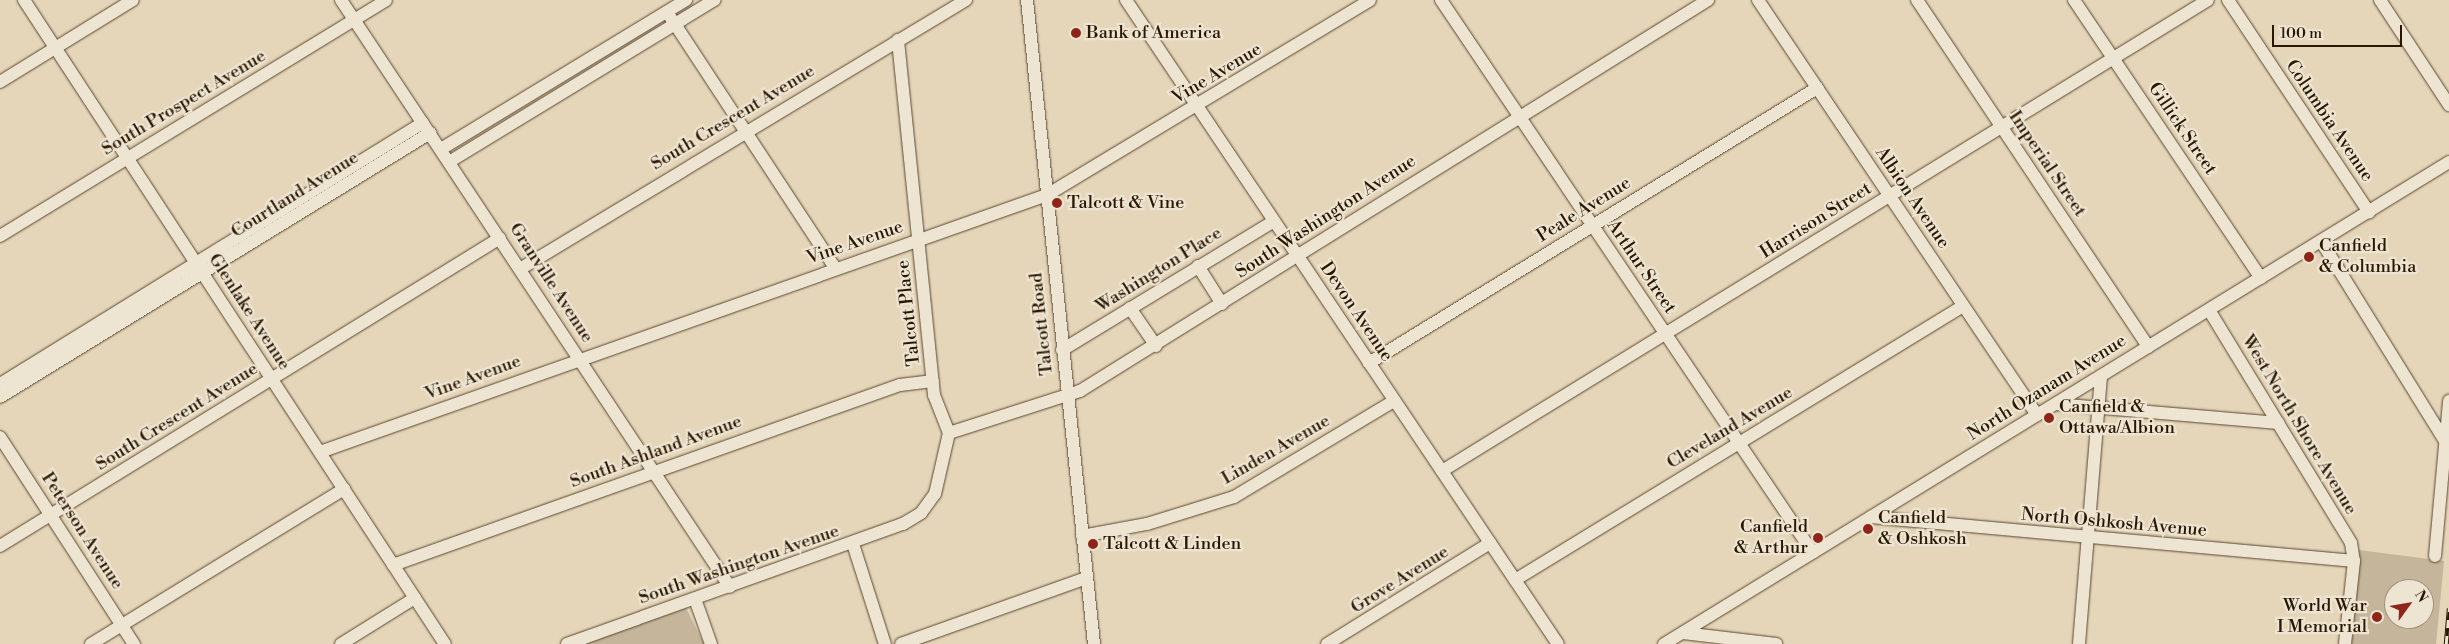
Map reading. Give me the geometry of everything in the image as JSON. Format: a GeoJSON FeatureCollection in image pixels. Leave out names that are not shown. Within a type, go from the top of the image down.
{"type":"FeatureCollection","features":[{"type":"Feature","properties":{"kind":"street","name":"Glenlake Avenue"},"geometry":{"type":"LineString","coordinates":[[24,0],[445,644]]}},
{"type":"Feature","properties":{"kind":"street"},"geometry":{"type":"LineString","coordinates":[[0,82],[133,0]]}},
{"type":"Feature","properties":{"kind":"street","name":"Granville Avenue"},"geometry":{"type":"LineString","coordinates":[[342,0],[730,586]]}},
{"type":"Feature","properties":{"kind":"street","name":"South Prospect Avenue"},"geometry":{"type":"LineString","coordinates":[[0,236],[386,0]]}},
{"type":"Feature","properties":{"kind":"street"},"geometry":{"type":"LineString","coordinates":[[441,149],[686,0]]}},
{"type":"Feature","properties":{"kind":"street"},"geometry":{"type":"LineString","coordinates":[[449,162],[714,0]]}},
{"type":"Feature","properties":{"kind":"street","name":"South Crescent Avenue"},"geometry":{"type":"LineString","coordinates":[[520,269],[744,131],[966,0]]}},
{"type":"Feature","properties":{"kind":"street","name":"Talcott Road"},"geometry":{"type":"LineString","coordinates":[[1027,0],[1094,644]]}},
{"type":"Feature","properties":{"kind":"street","name":"Devon Avenue"},"geometry":{"type":"LineString","coordinates":[[1126,0],[1558,644]]}},
{"type":"Feature","properties":{"kind":"street","name":"Vine Avenue"},"geometry":{"type":"LineString","coordinates":[[320,452],[835,268],[1047,195],[1370,0]]}},
{"type":"Feature","properties":{"kind":"street","name":"Arthur Street"},"geometry":{"type":"LineString","coordinates":[[1441,0],[1813,553]]}},
{"type":"Feature","properties":{"kind":"street","name":"South Washington Avenue"},"geometry":{"type":"LineString","coordinates":[[566,644],[853,544],[921,513],[941,481],[948,433],[1067,395],[1156,346],[1519,116],[1708,0]]}},
{"type":"Feature","properties":{"kind":"street","name":"Albion Avenue"},"geometry":{"type":"LineString","coordinates":[[1758,0],[2037,416]]}},
{"type":"Feature","properties":{"kind":"street","name":"Imperial Street"},"geometry":{"type":"LineString","coordinates":[[1917,0],[2148,347]]}},
{"type":"Feature","properties":{"kind":"street","name":"Gillick Street"},"geometry":{"type":"LineString","coordinates":[[2074,0],[2260,278]]}},
{"type":"Feature","properties":{"kind":"street","name":"Harrison Street"},"geometry":{"type":"LineString","coordinates":[[1442,471],[2208,0]]}},
{"type":"Feature","properties":{"kind":"street","name":"Columbia Avenue"},"geometry":{"type":"LineString","coordinates":[[2228,0],[2369,212]]}},
{"type":"Feature","properties":{"kind":"street"},"geometry":{"type":"LineString","coordinates":[[2380,0],[2449,105]]}},
{"type":"Feature","properties":{"kind":"street"},"geometry":{"type":"LineString","coordinates":[[667,12],[835,268]]}},
{"type":"Feature","properties":{"kind":"street","name":"Talcott Place"},"geometry":{"type":"LineString","coordinates":[[898,40],[935,402],[948,433]]}},
{"type":"Feature","properties":{"kind":"street","name":"Peale Avenue"},"geometry":{"type":"LineString","coordinates":[[1369,363],[1817,88]]}},
{"type":"Feature","properties":{"kind":"street","name":"Courtland Avenue"},"geometry":{"type":"LineString","coordinates":[[0,384],[199,268],[427,128]]}},
{"type":"Feature","properties":{"kind":"street","name":"North Ozanam Avenue"},"geometry":{"type":"LineString","coordinates":[[1664,644],[2449,162]]}},
{"type":"Feature","properties":{"kind":"street","name":"Washington Place"},"geometry":{"type":"LineString","coordinates":[[1062,350],[1274,221]]}},
{"type":"Feature","properties":{"kind":"street","name":"South Crescent Avenue"},"geometry":{"type":"LineString","coordinates":[[0,546],[500,238]]}},
{"type":"Feature","properties":{"kind":"street"},"geometry":{"type":"LineString","coordinates":[[2321,241],[2445,441]]}},
{"type":"Feature","properties":{"kind":"street"},"geometry":{"type":"LineString","coordinates":[[1198,266],[1222,304]]}},
{"type":"Feature","properties":{"kind":"street","name":"Courtland Avenue"},"geometry":{"type":"LineString","coordinates":[[0,397],[199,268]]}},
{"type":"Feature","properties":{"kind":"street","name":"Cleveland Avenue"},"geometry":{"type":"LineString","coordinates":[[1515,580],[1964,306]]}},
{"type":"Feature","properties":{"kind":"street"},"geometry":{"type":"LineString","coordinates":[[1130,308],[1156,346]]}},
{"type":"Feature","properties":{"kind":"street","name":"West North Shore Avenue"},"geometry":{"type":"LineString","coordinates":[[2209,310],[2351,543],[2354,561]]}},
{"type":"Feature","properties":{"kind":"street"},"geometry":{"type":"LineString","coordinates":[[2079,644],[2100,408],[2101,376]]}},
{"type":"Feature","properties":{"kind":"street","name":"South Ashland Avenue"},"geometry":{"type":"LineString","coordinates":[[393,564],[900,385],[933,381]]}},
{"type":"Feature","properties":{"kind":"street","name":"Linden Avenue"},"geometry":{"type":"LineString","coordinates":[[1082,536],[1147,524],[1234,496],[1394,401]]}},
{"type":"Feature","properties":{"kind":"street"},"geometry":{"type":"LineString","coordinates":[[2435,556],[2449,401]]}},
{"type":"Feature","properties":{"kind":"street"},"geometry":{"type":"LineString","coordinates":[[2056,404],[2278,423]]}},
{"type":"Feature","properties":{"kind":"street","name":"Peterson Avenue"},"geometry":{"type":"LineString","coordinates":[[0,437],[134,644]]}},
{"type":"Feature","properties":{"kind":"street"},"geometry":{"type":"LineString","coordinates":[[91,644],[344,489]]}},
{"type":"Feature","properties":{"kind":"street","name":"North Oshkosh Avenue"},"geometry":{"type":"LineString","coordinates":[[1871,517],[2088,539],[2354,561]]}},
{"type":"Feature","properties":{"kind":"street","name":"Grove Avenue"},"geometry":{"type":"LineString","coordinates":[[1328,644],[1490,543]]}},
{"type":"Feature","properties":{"kind":"street"},"geometry":{"type":"LineString","coordinates":[[853,544],[885,644]]}},
{"type":"Feature","properties":{"kind":"street"},"geometry":{"type":"LineString","coordinates":[[2345,644],[2354,561]]}},
{"type":"Feature","properties":{"kind":"street"},"geometry":{"type":"LineString","coordinates":[[901,644],[1086,578]]}},
{"type":"Feature","properties":{"kind":"street"},"geometry":{"type":"LineString","coordinates":[[341,644],[415,598]]}},
{"type":"Feature","properties":{"kind":"street"},"geometry":{"type":"LineString","coordinates":[[695,599],[711,644]]}},
{"type":"Feature","properties":{"kind":"street"},"geometry":{"type":"LineString","coordinates":[[1683,632],[1776,644]]}},
{"type":"Feature","properties":{"kind":"shaded area"},"geometry":{"type":"Polygon","coordinates":[[[2359,550],[2444,561],[2436,644],[2350,644],[2359,550]]]}},
{"type":"Feature","properties":{"kind":"shaded area"},"geometry":{"type":"Polygon","coordinates":[[[686,608],[704,644],[583,644],[686,608]]]}},
{"type":"Feature","properties":{"kind":"railway"},"geometry":{"type":"LineString","coordinates":[[2446,644],[2449,608]]}},
{"type":"Feature","properties":{"kind":"place","name":"Bank of America"},"geometry":{"type":"Point","coordinates":[1076,33]}},
{"type":"Feature","properties":{"kind":"place","name":"Talcott & Vine"},"geometry":{"type":"Point","coordinates":[1057,203]}},
{"type":"Feature","properties":{"kind":"place","name":"Canfield & Columbia"},"geometry":{"type":"Point","coordinates":[2309,257]}},
{"type":"Feature","properties":{"kind":"place","name":"Canfield & Ottawa/Albion"},"geometry":{"type":"Point","coordinates":[2049,418]}},
{"type":"Feature","properties":{"kind":"place","name":"Canfield & Oshkosh"},"geometry":{"type":"Point","coordinates":[1868,529]}},
{"type":"Feature","properties":{"kind":"place","name":"Canfield & Arthur"},"geometry":{"type":"Point","coordinates":[1818,538]}},
{"type":"Feature","properties":{"kind":"place","name":"Talcott & Linden"},"geometry":{"type":"Point","coordinates":[1093,544]}},
{"type":"Feature","properties":{"kind":"place","name":"World War I Memorial"},"geometry":{"type":"Point","coordinates":[2377,617]}}]}
